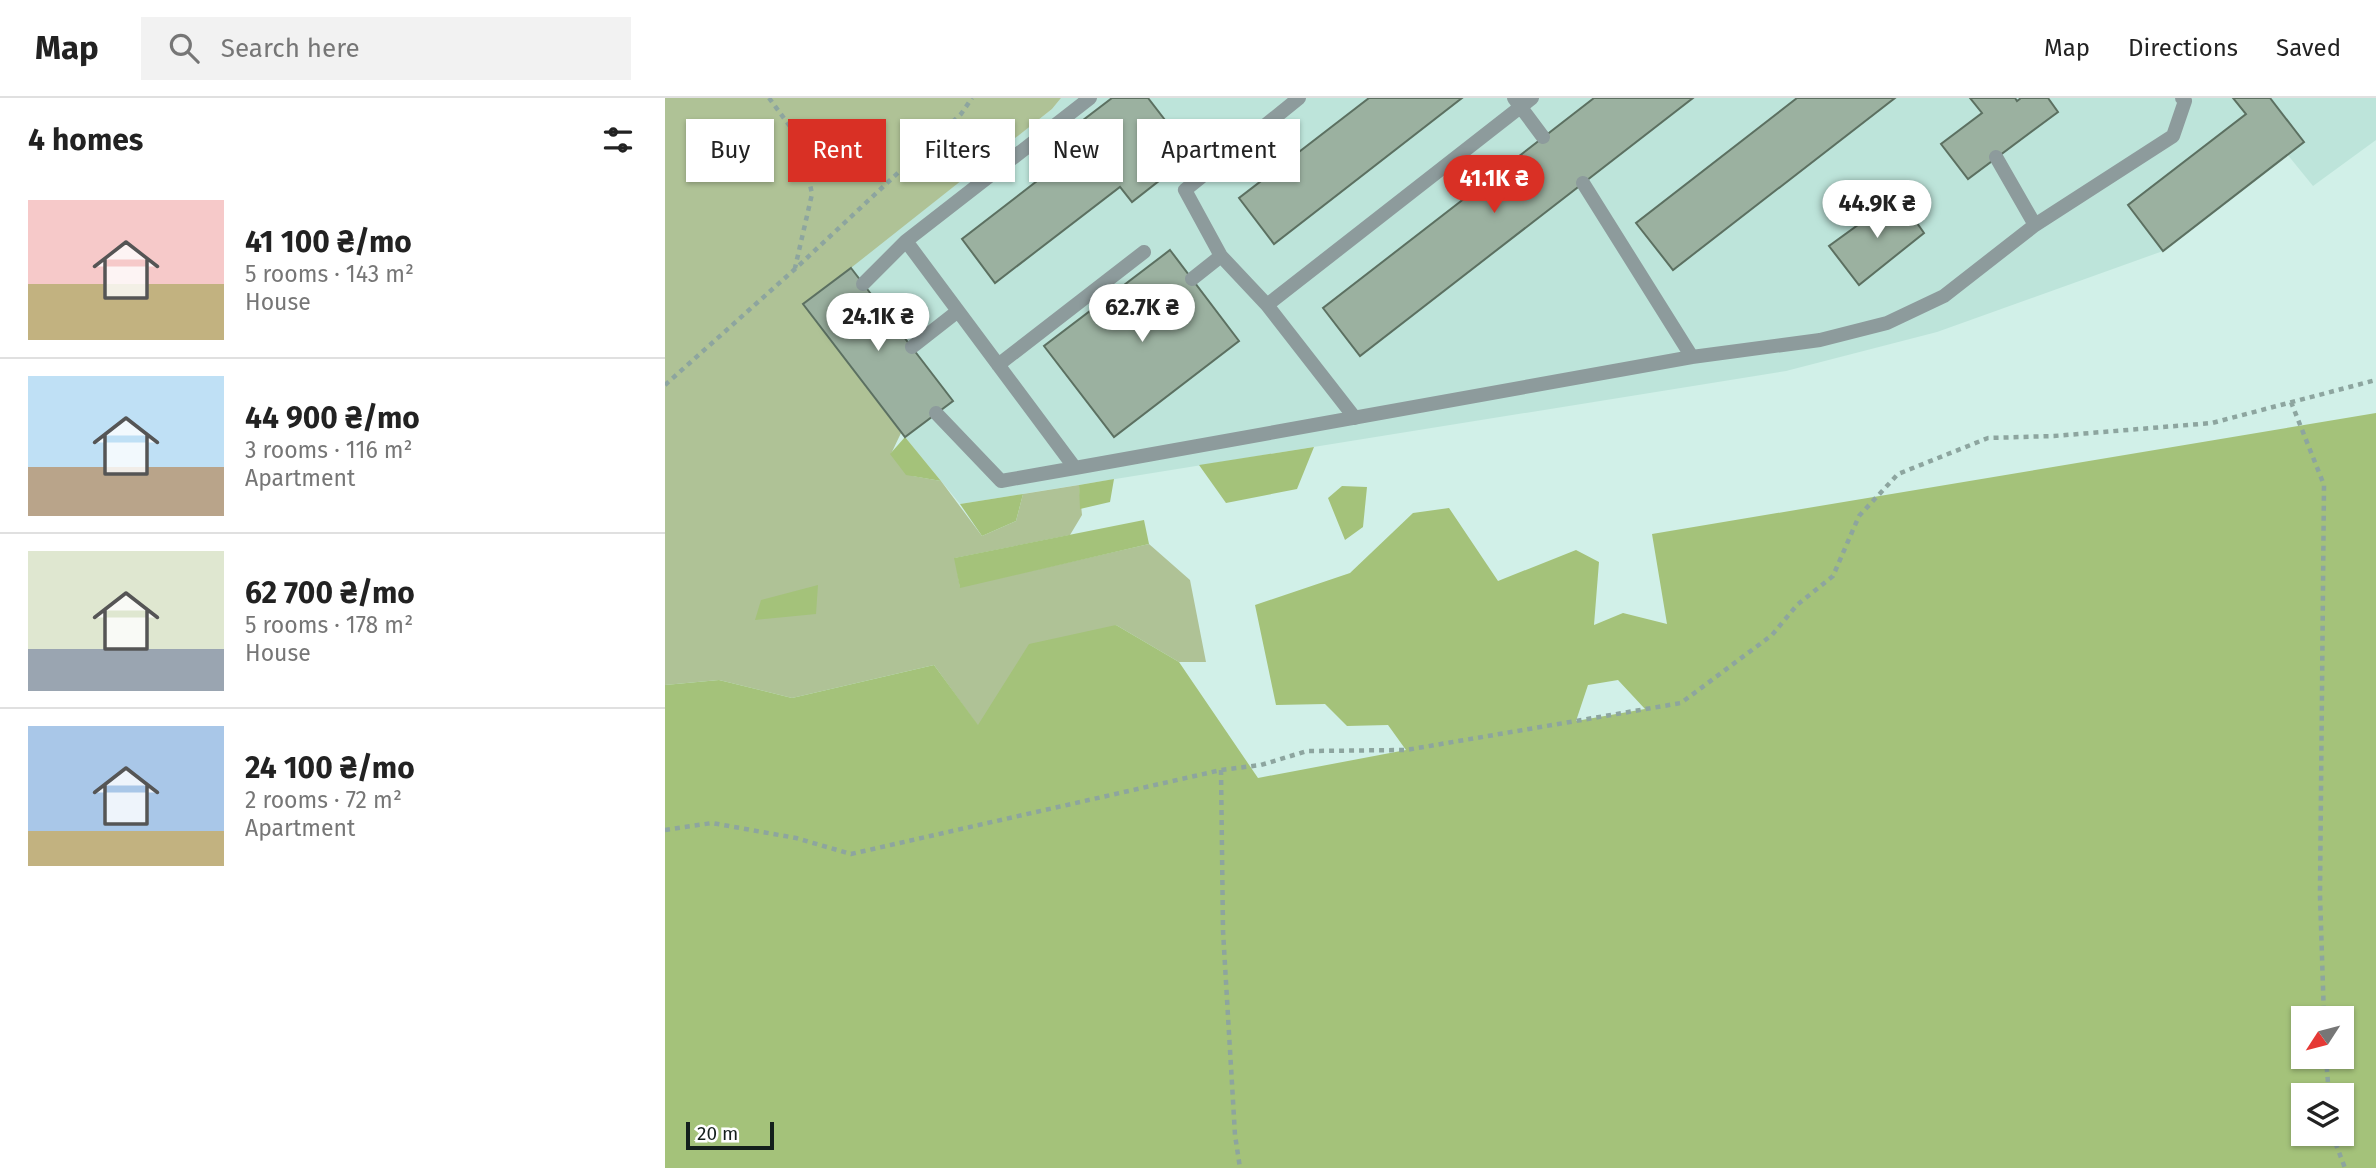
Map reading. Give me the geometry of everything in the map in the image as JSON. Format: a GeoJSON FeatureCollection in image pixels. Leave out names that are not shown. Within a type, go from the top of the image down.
{"type":"FeatureCollection","features":[{"type":"Feature","properties":{"kind":"lane"},"geometry":{"type":"LineString","coordinates":[[863,284],[906,242],[1090,98]]}},
{"type":"Feature","properties":{"kind":"lane"},"geometry":{"type":"LineString","coordinates":[[1299,98],[1185,190],[1221,256],[1267,305],[1355,418]]}},
{"type":"Feature","properties":{"kind":"lane"},"geometry":{"type":"LineString","coordinates":[[936,413],[1001,481],[1692,357],[1820,340],[1888,323],[1944,296],[2035,225],[2173,136],[2185,101],[2182,98]]}},
{"type":"Feature","properties":{"kind":"lane"},"geometry":{"type":"LineString","coordinates":[[1267,305],[1522,101],[1543,137]]}},
{"type":"Feature","properties":{"kind":"lane"},"geometry":{"type":"LineString","coordinates":[[1996,157],[2035,225]]}},
{"type":"Feature","properties":{"kind":"lane"},"geometry":{"type":"LineString","coordinates":[[1583,183],[1692,357]]}},
{"type":"Feature","properties":{"kind":"lane"},"geometry":{"type":"LineString","coordinates":[[906,242],[1075,468]]}},
{"type":"Feature","properties":{"kind":"lane"},"geometry":{"type":"LineString","coordinates":[[998,365],[1144,252]]}},
{"type":"Feature","properties":{"kind":"lane"},"geometry":{"type":"LineString","coordinates":[[1192,279],[1221,256]]}},
{"type":"Feature","properties":{"kind":"lane"},"geometry":{"type":"LineString","coordinates":[[912,347],[958,311]]}},
{"type":"Feature","properties":{"kind":"path"},"geometry":{"type":"LineString","coordinates":[[769,98],[801,141],[812,194],[795,269]]}},
{"type":"Feature","properties":{"kind":"path"},"geometry":{"type":"LineString","coordinates":[[665,384],[795,269],[961,114],[972,98]]}},
{"type":"Feature","properties":{"kind":"path"},"geometry":{"type":"LineString","coordinates":[[665,830],[712,823],[796,838],[851,855],[1221,770],[1261,765],[1307,751],[1406,750],[1681,703],[1772,635],[1797,605],[1833,576],[1859,516],[1898,474],[1988,438],[2055,436],[2212,423],[2376,380]]}},
{"type":"Feature","properties":{"kind":"path"},"geometry":{"type":"LineString","coordinates":[[2291,402],[2324,485],[2320,895],[2324,1006]]}},
{"type":"Feature","properties":{"kind":"path"},"geometry":{"type":"LineString","coordinates":[[1221,770],[1223,930],[1235,1135],[1240,1168]]}},
{"type":"Feature","properties":{"kind":"path"},"geometry":{"type":"LineString","coordinates":[[2337,1146],[2345,1168]]}},
{"type":"Feature","properties":{"kind":"shaded area"},"geometry":{"type":"Polygon","coordinates":[[[1061,98],[2376,98],[2376,140],[2313,186],[2287,154],[2163,251],[1937,332],[1786,371],[960,504],[803,304],[959,182],[1015,182],[1015,138],[1029,127],[1029,182],[1123,182],[1123,119],[1039,119],[1061,98]]]}},
{"type":"Feature","properties":{"kind":"green space"},"geometry":{"type":"Polygon","coordinates":[[[665,98],[1061,98],[1039,119],[1029,119],[1029,127],[1015,138],[1015,119],[900,119],[900,182],[960,182],[804,305],[901,433],[891,454],[913,476],[941,481],[982,536],[1016,521],[1023,494],[1079,485],[1082,515],[1070,535],[955,558],[960,587],[1149,544],[1190,580],[1206,662],[1179,662],[1116,625],[978,726],[934,665],[792,698],[719,680],[665,685],[665,98]]]}},
{"type":"Feature","properties":{"kind":"green space"},"geometry":{"type":"Polygon","coordinates":[[[2376,413],[2376,1168],[665,1168],[665,685],[719,680],[792,698],[934,665],[978,725],[1029,644],[1116,625],[1179,662],[1258,778],[1406,750],[1388,725],[1347,726],[1325,704],[1276,705],[1255,605],[1350,573],[1413,513],[1449,508],[1498,581],[1576,550],[1599,562],[1594,625],[1623,613],[1667,624],[1652,534],[2376,413]],[[1618,680],[1588,685],[1576,721],[1645,709],[1618,680]]]}},
{"type":"Feature","properties":{"kind":"green space"},"geometry":{"type":"Polygon","coordinates":[[[905,437],[941,481],[906,475],[890,454],[905,437]]]}},
{"type":"Feature","properties":{"kind":"green space"},"geometry":{"type":"Polygon","coordinates":[[[1314,447],[1297,489],[1226,503],[1199,465],[1314,447]]]}},
{"type":"Feature","properties":{"kind":"green space"},"geometry":{"type":"Polygon","coordinates":[[[1114,479],[1110,502],[1080,509],[1079,485],[1114,479]]]}},
{"type":"Feature","properties":{"kind":"green space"},"geometry":{"type":"Polygon","coordinates":[[[1342,486],[1367,487],[1363,527],[1345,540],[1328,498],[1342,486]]]}},
{"type":"Feature","properties":{"kind":"green space"},"geometry":{"type":"Polygon","coordinates":[[[1023,494],[1016,521],[982,536],[960,504],[1023,494]]]}},
{"type":"Feature","properties":{"kind":"green space"},"geometry":{"type":"Polygon","coordinates":[[[1144,520],[1149,544],[960,588],[954,558],[1144,520]]]}},
{"type":"Feature","properties":{"kind":"green space"},"geometry":{"type":"Polygon","coordinates":[[[818,585],[816,614],[755,620],[761,600],[818,585]]]}},
{"type":"Feature","properties":{"kind":"building"},"geometry":{"type":"Polygon","coordinates":[[[1112,98],[1148,98],[1164,119],[1137,119],[1137,182],[1158,182],[1132,202],[1120,187],[995,283],[962,239],[1036,182],[1123,182],[1123,119],[1084,119],[1112,98]]]}},
{"type":"Feature","properties":{"kind":"building"},"geometry":{"type":"Polygon","coordinates":[[[1369,98],[1462,98],[1274,244],[1239,198],[1260,182],[1300,182],[1300,151],[1369,98]]]}},
{"type":"Feature","properties":{"kind":"building"},"geometry":{"type":"Polygon","coordinates":[[[1594,98],[1693,98],[1360,356],[1323,308],[1594,98]]]}},
{"type":"Feature","properties":{"kind":"building"},"geometry":{"type":"Polygon","coordinates":[[[1797,98],[1895,98],[1673,270],[1636,223],[1797,98]]]}},
{"type":"Feature","properties":{"kind":"building"},"geometry":{"type":"Polygon","coordinates":[[[1970,98],[2015,98],[2017,101],[2021,98],[2048,98],[2058,112],[1968,179],[1941,144],[1982,113],[1970,98]]]}},
{"type":"Feature","properties":{"kind":"building"},"geometry":{"type":"Polygon","coordinates":[[[2233,98],[2270,98],[2304,142],[2163,251],[2128,205],[2246,114],[2233,98]]]}},
{"type":"Feature","properties":{"kind":"building"},"geometry":{"type":"Polygon","coordinates":[[[1898,196],[1924,233],[1859,285],[1829,246],[1898,196]]]}},
{"type":"Feature","properties":{"kind":"building"},"geometry":{"type":"Polygon","coordinates":[[[1170,250],[1239,341],[1114,437],[1044,346],[1170,250]]]}},
{"type":"Feature","properties":{"kind":"building"},"geometry":{"type":"Polygon","coordinates":[[[851,268],[953,401],[905,437],[803,304],[851,268]]]}}]}
